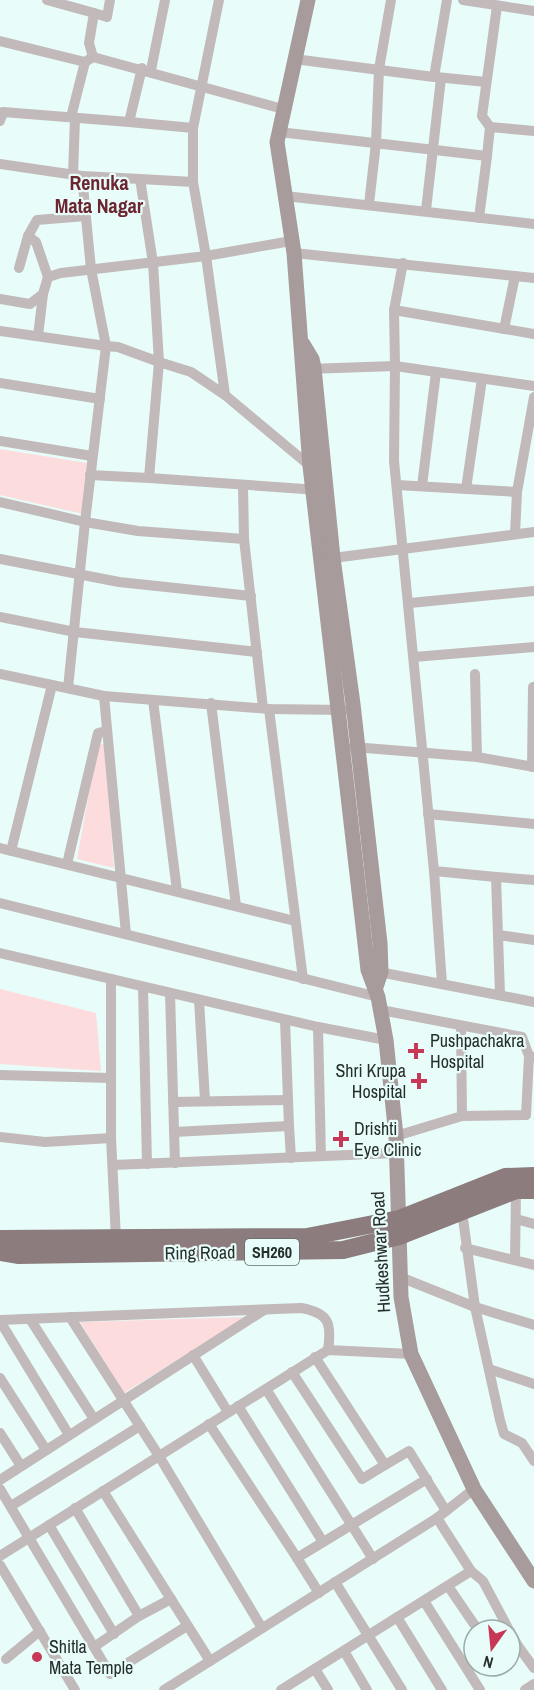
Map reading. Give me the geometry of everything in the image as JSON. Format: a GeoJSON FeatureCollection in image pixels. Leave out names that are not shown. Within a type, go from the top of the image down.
{"type":"FeatureCollection","features":[{"type":"Feature","properties":{"kind":"highway","name":"Ring Road"},"geometry":{"type":"LineString","coordinates":[[0,1252],[19,1255],[343,1250],[399,1228],[505,1177],[534,1176]]}},
{"type":"Feature","properties":{"kind":"highway","name":"Ring Road"},"geometry":{"type":"LineString","coordinates":[[0,1239],[307,1237],[399,1228],[462,1211],[525,1190]]}},
{"type":"Feature","properties":{"kind":"main road"},"geometry":{"type":"LineString","coordinates":[[308,0],[277,142],[303,344],[312,359],[308,369],[310,466],[321,490],[333,558],[347,710]]}},
{"type":"Feature","properties":{"kind":"main road"},"geometry":{"type":"LineString","coordinates":[[308,369],[378,998]]}},
{"type":"Feature","properties":{"kind":"main road","name":"Hudkeshwar Road"},"geometry":{"type":"LineString","coordinates":[[378,998],[386,1040],[396,1136],[401,1297],[411,1354],[474,1489],[534,1581]]}},
{"type":"Feature","properties":{"kind":"street"},"geometry":{"type":"LineString","coordinates":[[48,0],[106,16],[110,0]]}},
{"type":"Feature","properties":{"kind":"street"},"geometry":{"type":"LineString","coordinates":[[129,122],[147,69],[165,0]]}},
{"type":"Feature","properties":{"kind":"street"},"geometry":{"type":"LineString","coordinates":[[219,0],[193,128],[193,182],[206,256],[225,395]]}},
{"type":"Feature","properties":{"kind":"street"},"geometry":{"type":"LineString","coordinates":[[369,204],[376,143],[379,69],[391,0]]}},
{"type":"Feature","properties":{"kind":"street"},"geometry":{"type":"LineString","coordinates":[[426,210],[447,0]]}},
{"type":"Feature","properties":{"kind":"street"},"geometry":{"type":"LineString","coordinates":[[463,0],[534,11]]}},
{"type":"Feature","properties":{"kind":"street"},"geometry":{"type":"LineString","coordinates":[[479,218],[490,127],[482,116],[497,6]]}},
{"type":"Feature","properties":{"kind":"street"},"geometry":{"type":"LineString","coordinates":[[68,688],[106,346],[91,269],[73,118],[89,59],[94,13]]}},
{"type":"Feature","properties":{"kind":"street"},"geometry":{"type":"LineString","coordinates":[[0,41],[147,69],[283,109]]}},
{"type":"Feature","properties":{"kind":"street"},"geometry":{"type":"LineString","coordinates":[[294,59],[486,82]]}},
{"type":"Feature","properties":{"kind":"street"},"geometry":{"type":"LineString","coordinates":[[0,121],[3,112],[193,128]]}},
{"type":"Feature","properties":{"kind":"street"},"geometry":{"type":"LineString","coordinates":[[490,127],[534,131]]}},
{"type":"Feature","properties":{"kind":"street"},"geometry":{"type":"LineString","coordinates":[[279,132],[487,156]]}},
{"type":"Feature","properties":{"kind":"street"},"geometry":{"type":"LineString","coordinates":[[0,164],[78,175],[193,182]]}},
{"type":"Feature","properties":{"kind":"street"},"geometry":{"type":"LineString","coordinates":[[140,179],[153,263],[159,362],[149,478]]}},
{"type":"Feature","properties":{"kind":"street"},"geometry":{"type":"LineString","coordinates":[[285,196],[426,210],[534,224]]}},
{"type":"Feature","properties":{"kind":"street"},"geometry":{"type":"LineString","coordinates":[[19,268],[28,236],[37,220],[86,216]]}},
{"type":"Feature","properties":{"kind":"street"},"geometry":{"type":"LineString","coordinates":[[28,236],[36,242],[48,278],[43,294],[38,336]]}},
{"type":"Feature","properties":{"kind":"street"},"geometry":{"type":"LineString","coordinates":[[48,278],[61,273],[91,269],[292,247],[534,278]]}},
{"type":"Feature","properties":{"kind":"street"},"geometry":{"type":"LineString","coordinates":[[403,263],[393,310],[394,461],[410,603],[442,984]]}},
{"type":"Feature","properties":{"kind":"street"},"geometry":{"type":"LineString","coordinates":[[504,329],[515,276]]}},
{"type":"Feature","properties":{"kind":"street"},"geometry":{"type":"LineString","coordinates":[[0,299],[30,304],[43,294]]}},
{"type":"Feature","properties":{"kind":"street"},"geometry":{"type":"LineString","coordinates":[[393,310],[534,334]]}},
{"type":"Feature","properties":{"kind":"street"},"geometry":{"type":"LineString","coordinates":[[0,331],[118,347],[191,372],[225,395],[310,466]]}},
{"type":"Feature","properties":{"kind":"street"},"geometry":{"type":"LineString","coordinates":[[308,369],[395,366],[534,386]]}},
{"type":"Feature","properties":{"kind":"street"},"geometry":{"type":"LineString","coordinates":[[422,486],[436,372]]}},
{"type":"Feature","properties":{"kind":"street"},"geometry":{"type":"LineString","coordinates":[[466,489],[483,379]]}},
{"type":"Feature","properties":{"kind":"street"},"geometry":{"type":"LineString","coordinates":[[0,383],[100,399]]}},
{"type":"Feature","properties":{"kind":"street"},"geometry":{"type":"LineString","coordinates":[[515,534],[517,492],[534,397]]}},
{"type":"Feature","properties":{"kind":"street"},"geometry":{"type":"LineString","coordinates":[[0,441],[92,456]]}},
{"type":"Feature","properties":{"kind":"street"},"geometry":{"type":"LineString","coordinates":[[90,475],[321,490]]}},
{"type":"Feature","properties":{"kind":"street"},"geometry":{"type":"LineString","coordinates":[[397,485],[517,492]]}},
{"type":"Feature","properties":{"kind":"street"},"geometry":{"type":"LineString","coordinates":[[243,486],[244,539],[257,652],[303,979]]}},
{"type":"Feature","properties":{"kind":"street"},"geometry":{"type":"LineString","coordinates":[[0,502],[85,522],[138,531],[244,539]]}},
{"type":"Feature","properties":{"kind":"street"},"geometry":{"type":"LineString","coordinates":[[333,558],[404,547],[534,532]]}},
{"type":"Feature","properties":{"kind":"street"},"geometry":{"type":"LineString","coordinates":[[0,559],[81,576],[251,596]]}},
{"type":"Feature","properties":{"kind":"street"},"geometry":{"type":"LineString","coordinates":[[410,603],[534,591]]}},
{"type":"Feature","properties":{"kind":"street"},"geometry":{"type":"LineString","coordinates":[[0,617],[75,632],[257,652]]}},
{"type":"Feature","properties":{"kind":"street"},"geometry":{"type":"LineString","coordinates":[[414,657],[534,647]]}},
{"type":"Feature","properties":{"kind":"street"},"geometry":{"type":"LineString","coordinates":[[0,674],[104,696],[266,709],[347,710]]}},
{"type":"Feature","properties":{"kind":"street"},"geometry":{"type":"LineString","coordinates":[[475,674],[477,757]]}},
{"type":"Feature","properties":{"kind":"street"},"geometry":{"type":"LineString","coordinates":[[52,685],[6,850],[295,921]]}},
{"type":"Feature","properties":{"kind":"street"},"geometry":{"type":"LineString","coordinates":[[351,747],[477,757],[533,767],[533,687]]}},
{"type":"Feature","properties":{"kind":"street"},"geometry":{"type":"LineString","coordinates":[[104,696],[126,934]]}},
{"type":"Feature","properties":{"kind":"street"},"geometry":{"type":"LineString","coordinates":[[153,700],[177,891]]}},
{"type":"Feature","properties":{"kind":"street"},"geometry":{"type":"LineString","coordinates":[[212,703],[236,906]]}},
{"type":"Feature","properties":{"kind":"street"},"geometry":{"type":"LineString","coordinates":[[67,864],[98,733],[106,731]]}},
{"type":"Feature","properties":{"kind":"street"},"geometry":{"type":"LineString","coordinates":[[428,814],[534,824]]}},
{"type":"Feature","properties":{"kind":"street"},"geometry":{"type":"LineString","coordinates":[[434,871],[534,880]]}},
{"type":"Feature","properties":{"kind":"street"},"geometry":{"type":"LineString","coordinates":[[496,877],[500,995]]}},
{"type":"Feature","properties":{"kind":"street"},"geometry":{"type":"LineString","coordinates":[[0,903],[378,998],[461,1027],[522,1037],[532,1057],[526,1115],[462,1116],[396,1136]]}},
{"type":"Feature","properties":{"kind":"street"},"geometry":{"type":"LineString","coordinates":[[498,935],[534,940]]}},
{"type":"Feature","properties":{"kind":"street"},"geometry":{"type":"LineString","coordinates":[[0,953],[318,1028],[386,1040]]}},
{"type":"Feature","properties":{"kind":"street"},"geometry":{"type":"LineString","coordinates":[[374,971],[534,1002]]}},
{"type":"Feature","properties":{"kind":"street"},"geometry":{"type":"LineString","coordinates":[[111,979],[111,1138],[116,1239]]}},
{"type":"Feature","properties":{"kind":"street"},"geometry":{"type":"LineString","coordinates":[[143,987],[147,1164]]}},
{"type":"Feature","properties":{"kind":"street"},"geometry":{"type":"LineString","coordinates":[[170,993],[175,1163]]}},
{"type":"Feature","properties":{"kind":"street"},"geometry":{"type":"LineString","coordinates":[[199,1000],[205,1100]]}},
{"type":"Feature","properties":{"kind":"street"},"geometry":{"type":"LineString","coordinates":[[285,1020],[291,1158]]}},
{"type":"Feature","properties":{"kind":"street"},"geometry":{"type":"LineString","coordinates":[[461,1027],[462,1116]]}},
{"type":"Feature","properties":{"kind":"street"},"geometry":{"type":"LineString","coordinates":[[318,1028],[321,1156]]}},
{"type":"Feature","properties":{"kind":"street"},"geometry":{"type":"LineString","coordinates":[[0,1075],[111,1078]]}},
{"type":"Feature","properties":{"kind":"street"},"geometry":{"type":"LineString","coordinates":[[173,1102],[288,1100]]}},
{"type":"Feature","properties":{"kind":"street"},"geometry":{"type":"LineString","coordinates":[[174,1132],[290,1126]]}},
{"type":"Feature","properties":{"kind":"street"},"geometry":{"type":"LineString","coordinates":[[0,1137],[45,1142],[111,1138]]}},
{"type":"Feature","properties":{"kind":"street"},"geometry":{"type":"LineString","coordinates":[[112,1165],[396,1153]]}},
{"type":"Feature","properties":{"kind":"street"},"geometry":{"type":"LineString","coordinates":[[515,1260],[516,1219],[525,1190]]}},
{"type":"Feature","properties":{"kind":"street"},"geometry":{"type":"LineString","coordinates":[[462,1211],[465,1248],[475,1307],[504,1434],[517,1440],[534,1443]]}},
{"type":"Feature","properties":{"kind":"street"},"geometry":{"type":"LineString","coordinates":[[516,1219],[534,1224]]}},
{"type":"Feature","properties":{"kind":"street"},"geometry":{"type":"LineString","coordinates":[[465,1248],[534,1265]]}},
{"type":"Feature","properties":{"kind":"street"},"geometry":{"type":"LineString","coordinates":[[400,1277],[475,1307],[534,1325]]}},
{"type":"Feature","properties":{"kind":"street"},"geometry":{"type":"LineString","coordinates":[[69,1435],[0,1321],[301,1308],[318,1311],[327,1322],[330,1336],[328,1350]]}},
{"type":"Feature","properties":{"kind":"street"},"geometry":{"type":"LineString","coordinates":[[0,1480],[264,1310]]}},
{"type":"Feature","properties":{"kind":"street"},"geometry":{"type":"LineString","coordinates":[[70,1317],[159,1456],[262,1628]]}},
{"type":"Feature","properties":{"kind":"street"},"geometry":{"type":"LineString","coordinates":[[30,1319],[94,1419]]}},
{"type":"Feature","properties":{"kind":"street"},"geometry":{"type":"LineString","coordinates":[[0,1556],[328,1350],[411,1354]]}},
{"type":"Feature","properties":{"kind":"street"},"geometry":{"type":"LineString","coordinates":[[193,1355],[233,1409],[323,1542]]}},
{"type":"Feature","properties":{"kind":"street"},"geometry":{"type":"LineString","coordinates":[[315,1358],[386,1465]]}},
{"type":"Feature","properties":{"kind":"street"},"geometry":{"type":"LineString","coordinates":[[489,1369],[534,1384]]}},
{"type":"Feature","properties":{"kind":"street"},"geometry":{"type":"LineString","coordinates":[[292,1372],[362,1479],[409,1451],[446,1511]]}},
{"type":"Feature","properties":{"kind":"street"},"geometry":{"type":"LineString","coordinates":[[0,1378],[46,1450]]}},
{"type":"Feature","properties":{"kind":"street"},"geometry":{"type":"LineString","coordinates":[[266,1389],[373,1559]]}},
{"type":"Feature","properties":{"kind":"street"},"geometry":{"type":"LineString","coordinates":[[209,1424],[319,1593]]}},
{"type":"Feature","properties":{"kind":"street"},"geometry":{"type":"LineString","coordinates":[[11,1506],[140,1426]]}},
{"type":"Feature","properties":{"kind":"street"},"geometry":{"type":"LineString","coordinates":[[0,1433],[21,1466]]}},
{"type":"Feature","properties":{"kind":"street"},"geometry":{"type":"LineString","coordinates":[[517,1440],[534,1461]]}},
{"type":"Feature","properties":{"kind":"street"},"geometry":{"type":"LineString","coordinates":[[297,1558],[427,1479]]}},
{"type":"Feature","properties":{"kind":"street"},"geometry":{"type":"LineString","coordinates":[[0,1489],[110,1674],[188,1626]]}},
{"type":"Feature","properties":{"kind":"street"},"geometry":{"type":"LineString","coordinates":[[164,1690],[437,1518],[474,1489]]}},
{"type":"Feature","properties":{"kind":"street"},"geometry":{"type":"LineString","coordinates":[[103,1491],[210,1661]]}},
{"type":"Feature","properties":{"kind":"street"},"geometry":{"type":"LineString","coordinates":[[75,1509],[139,1617]]}},
{"type":"Feature","properties":{"kind":"street"},"geometry":{"type":"LineString","coordinates":[[437,1518],[471,1571],[483,1581],[503,1618]]}},
{"type":"Feature","properties":{"kind":"street"},"geometry":{"type":"LineString","coordinates":[[49,1525],[114,1634]]}},
{"type":"Feature","properties":{"kind":"street"},"geometry":{"type":"LineString","coordinates":[[0,1565],[75,1690]]}},
{"type":"Feature","properties":{"kind":"street"},"geometry":{"type":"LineString","coordinates":[[287,1689],[471,1571]]}},
{"type":"Feature","properties":{"kind":"street"},"geometry":{"type":"LineString","coordinates":[[335,1582],[402,1690]]}},
{"type":"Feature","properties":{"kind":"street"},"geometry":{"type":"LineString","coordinates":[[448,1586],[470,1618]]}},
{"type":"Feature","properties":{"kind":"street"},"geometry":{"type":"LineString","coordinates":[[94,1647],[171,1599]]}},
{"type":"Feature","properties":{"kind":"street"},"geometry":{"type":"LineString","coordinates":[[424,1601],[480,1690]]}},
{"type":"Feature","properties":{"kind":"street"},"geometry":{"type":"LineString","coordinates":[[398,1617],[442,1690]]}},
{"type":"Feature","properties":{"kind":"street"},"geometry":{"type":"LineString","coordinates":[[2,1657],[39,1631]]}},
{"type":"Feature","properties":{"kind":"street"},"geometry":{"type":"LineString","coordinates":[[344,1651],[367,1690]]}},
{"type":"Feature","properties":{"kind":"street"},"geometry":{"type":"LineString","coordinates":[[522,1657],[534,1668]]}},
{"type":"Feature","properties":{"kind":"street"},"geometry":{"type":"LineString","coordinates":[[315,1669],[328,1690]]}},
{"type":"Feature","properties":{"kind":"street"},"geometry":{"type":"LineString","coordinates":[[525,1690],[534,1684]]}},
{"type":"Feature","properties":{"kind":"shaded area"},"geometry":{"type":"Polygon","coordinates":[[[0,449],[87,463],[83,514],[0,495],[0,449]]]}},
{"type":"Feature","properties":{"kind":"shaded area"},"geometry":{"type":"Polygon","coordinates":[[[98,743],[105,745],[114,868],[77,859],[98,743]]]}},
{"type":"Feature","properties":{"kind":"shaded area"},"geometry":{"type":"Polygon","coordinates":[[[0,989],[96,1013],[101,1071],[0,1064],[0,989]]]}},
{"type":"Feature","properties":{"kind":"shaded area"},"geometry":{"type":"Polygon","coordinates":[[[247,1317],[124,1393],[80,1322],[247,1317]]]}},
{"type":"Feature","properties":{"kind":"place","name":"Pushpachakra Hospital"},"geometry":{"type":"Point","coordinates":[416,1051]}},
{"type":"Feature","properties":{"kind":"place","name":"Shri Krupa Hospital"},"geometry":{"type":"Point","coordinates":[419,1081]}},
{"type":"Feature","properties":{"kind":"place","name":"Drishti Eye Clinic"},"geometry":{"type":"Point","coordinates":[341,1139]}},
{"type":"Feature","properties":{"kind":"place","name":"Shitla Mata Temple"},"geometry":{"type":"Point","coordinates":[37,1657]}},
{"type":"Feature","properties":{"kind":"district","name":"Renuka Mata Nagar"},"geometry":{"type":"Point","coordinates":[99,194]}}]}
